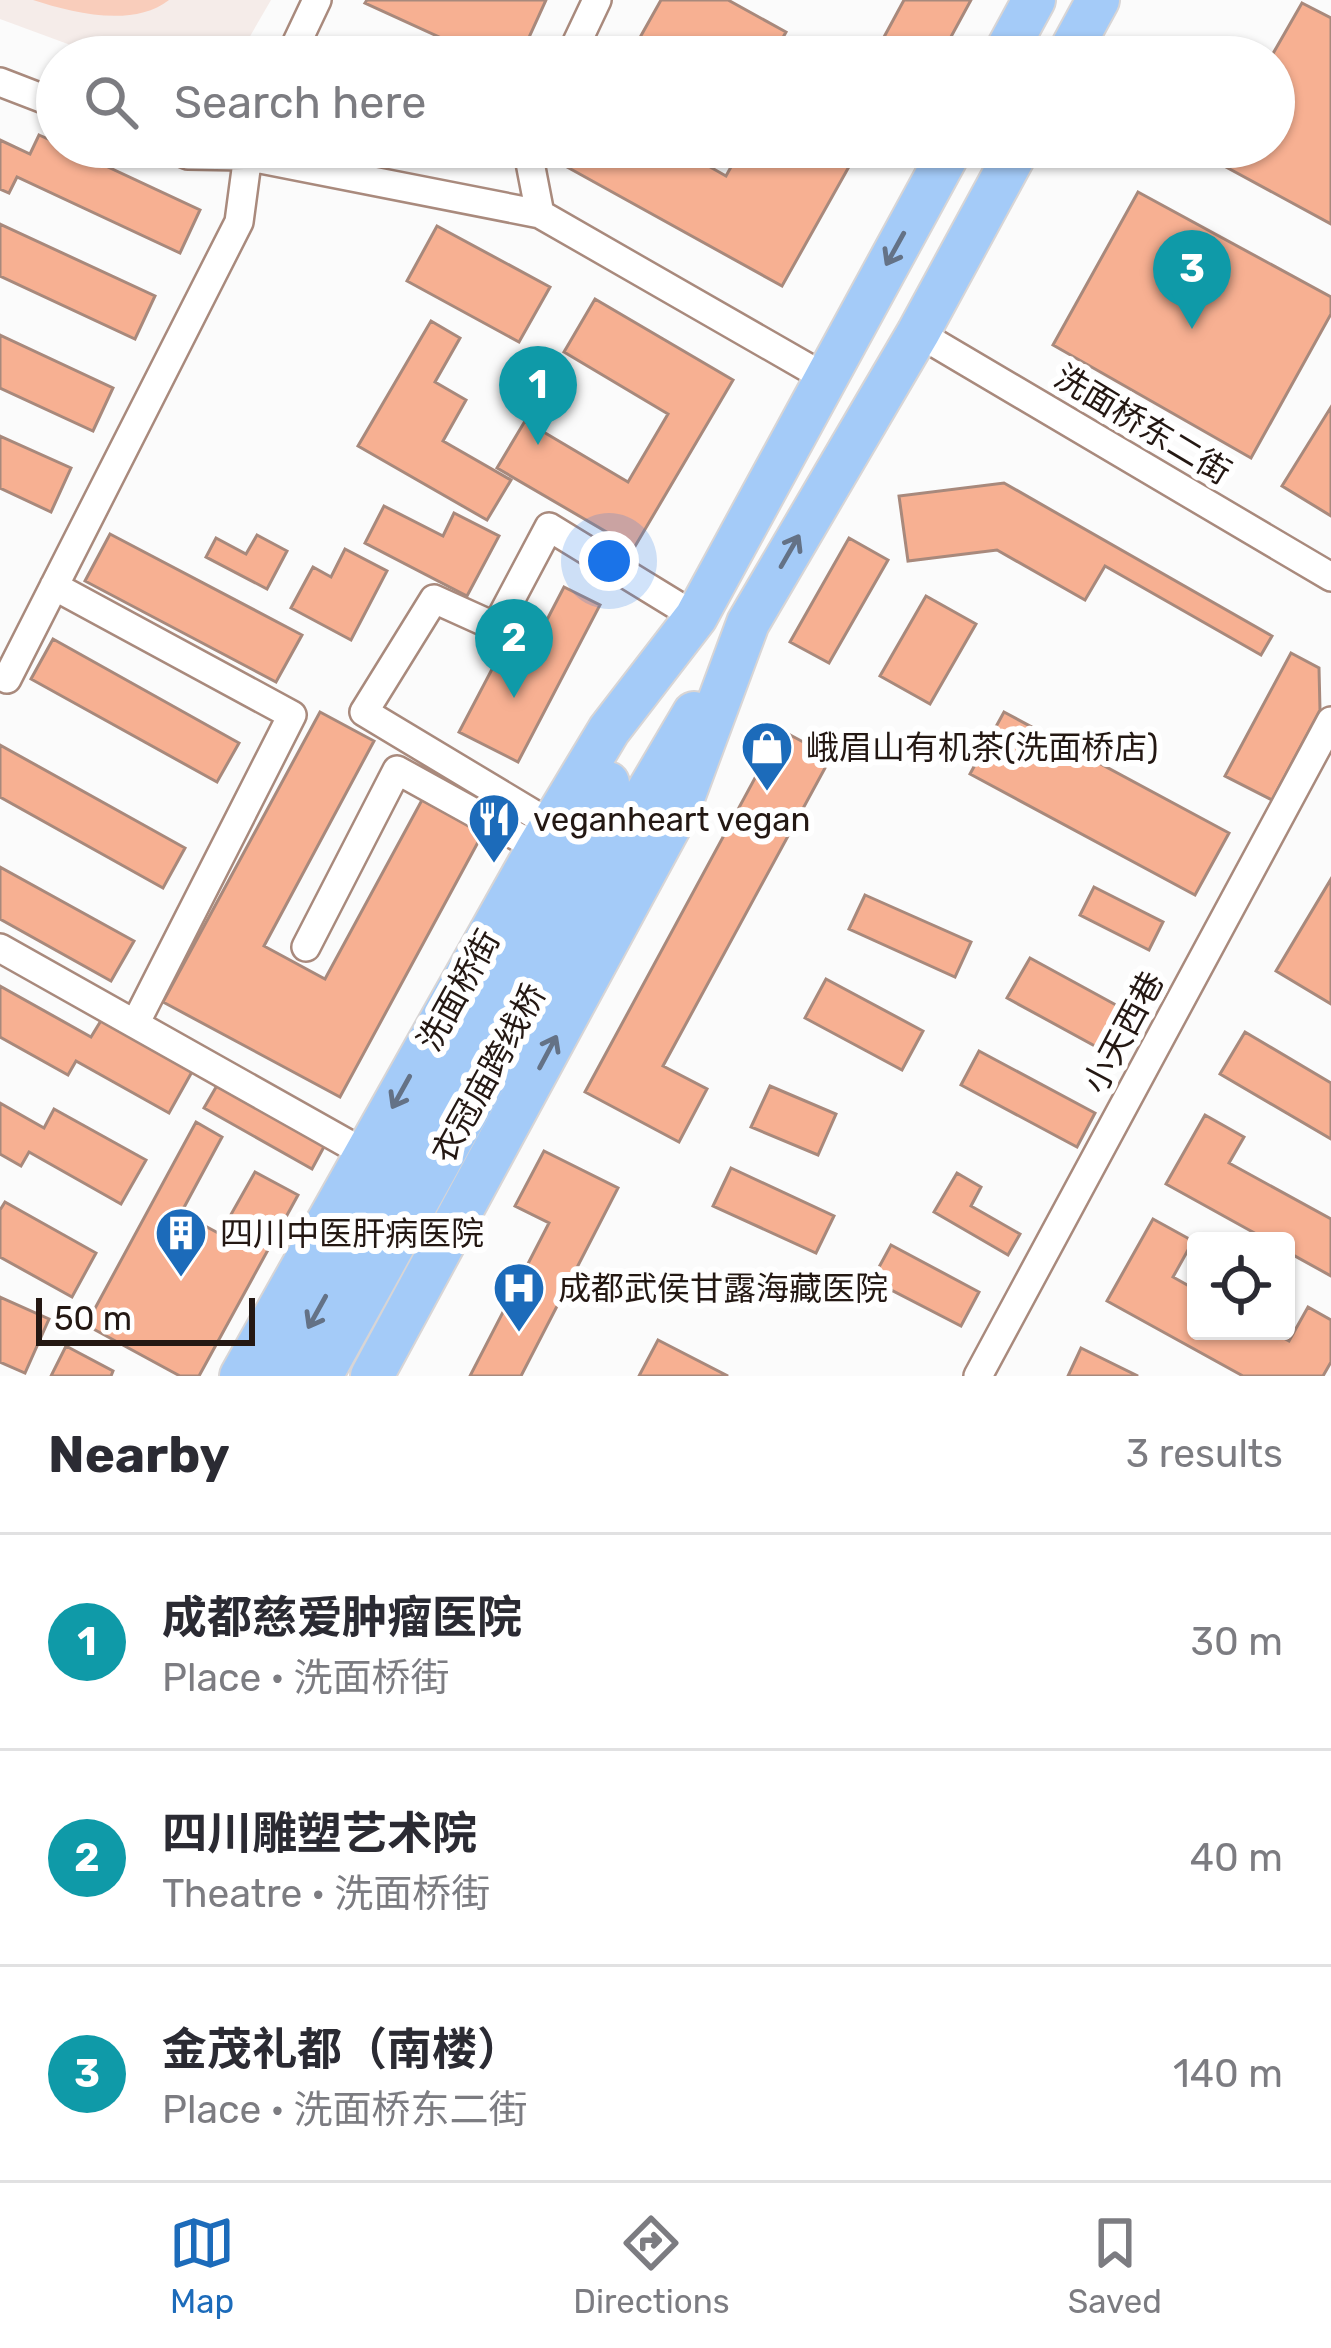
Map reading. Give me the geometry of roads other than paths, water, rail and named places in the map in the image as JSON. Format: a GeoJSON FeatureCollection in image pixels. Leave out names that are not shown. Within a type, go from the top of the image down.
{"type":"FeatureCollection","features":[{"type":"Feature","properties":{"kind":"main road"},"geometry":{"type":"LineString","coordinates":[[1014,36],[1034,0]]}},
{"type":"Feature","properties":{"kind":"main road"},"geometry":{"type":"LineString","coordinates":[[1078,36],[1098,0]]}},
{"type":"Feature","properties":{"kind":"main road","name":"洗面桥街"},"geometry":{"type":"LineString","coordinates":[[241,1376],[366,1154],[558,862],[940,168]]}},
{"type":"Feature","properties":{"kind":"main road","name":"洗面桥街"},"geometry":{"type":"LineString","coordinates":[[558,862],[748,623],[918,334],[1008,168]]}},
{"type":"Feature","properties":{"kind":"main road","name":"洗面桥街"},"geometry":{"type":"LineString","coordinates":[[372,1376],[680,809],[748,623]]}},
{"type":"Feature","properties":{"kind":"main road","name":"衣冠庙跨线桥"},"geometry":{"type":"LineString","coordinates":[[282,1376],[558,862]]}},
{"type":"Feature","properties":{"kind":"main road","name":"衣冠庙跨线桥"},"geometry":{"type":"LineString","coordinates":[[321,1376],[558,862]]}},
{"type":"Feature","properties":{"kind":"street"},"geometry":{"type":"LineString","coordinates":[[300,36],[316,0]]}},
{"type":"Feature","properties":{"kind":"street"},"geometry":{"type":"LineString","coordinates":[[580,36],[597,0]]}},
{"type":"Feature","properties":{"kind":"street"},"geometry":{"type":"LineString","coordinates":[[0,82],[36,96]]}},
{"type":"Feature","properties":{"kind":"street"},"geometry":{"type":"LineString","coordinates":[[7,679],[238,222],[245,168]]}},
{"type":"Feature","properties":{"kind":"street"},"geometry":{"type":"LineString","coordinates":[[323,168],[540,214],[824,377]]}},
{"type":"Feature","properties":{"kind":"street"},"geometry":{"type":"LineString","coordinates":[[531,168],[540,214]]}},
{"type":"Feature","properties":{"kind":"street","name":"洗面桥东二街"},"geometry":{"type":"LineString","coordinates":[[918,334],[1331,577]]}},
{"type":"Feature","properties":{"kind":"street"},"geometry":{"type":"LineString","coordinates":[[558,862],[364,712],[434,598],[496,627],[549,527],[696,617]]}},
{"type":"Feature","properties":{"kind":"street"},"geometry":{"type":"LineString","coordinates":[[54,586],[292,715],[135,1024]]}},
{"type":"Feature","properties":{"kind":"street","name":"小天西巷"},"geometry":{"type":"LineString","coordinates":[[978,1376],[1331,722]]}},
{"type":"Feature","properties":{"kind":"street"},"geometry":{"type":"LineString","coordinates":[[306,947],[397,770],[558,862]]}},
{"type":"Feature","properties":{"kind":"street"},"geometry":{"type":"LineString","coordinates":[[0,948],[366,1154]]}},
{"type":"Feature","properties":{"kind":"place","name":"金茂礼都（南楼）"},"geometry":{"type":"Point","coordinates":[1192,329]}},
{"type":"Feature","properties":{"kind":"place","name":"成都慈爱肿瘤医院"},"geometry":{"type":"Point","coordinates":[538,445]}},
{"type":"Feature","properties":{"kind":"place","name":"四川雕塑艺术院"},"geometry":{"type":"Point","coordinates":[514,698]}},
{"type":"Feature","properties":{"kind":"place","name":"峨眉山有机茶(洗面桥店)"},"geometry":{"type":"Point","coordinates":[767,793]}},
{"type":"Feature","properties":{"kind":"place","name":"veganheart vegan"},"geometry":{"type":"Point","coordinates":[494,865]}},
{"type":"Feature","properties":{"kind":"place","name":"四川中医肝病医院"},"geometry":{"type":"Point","coordinates":[181,1279]}},
{"type":"Feature","properties":{"kind":"place","name":"成都武侯甘露海藏医院"},"geometry":{"type":"Point","coordinates":[519,1334]}}]}
